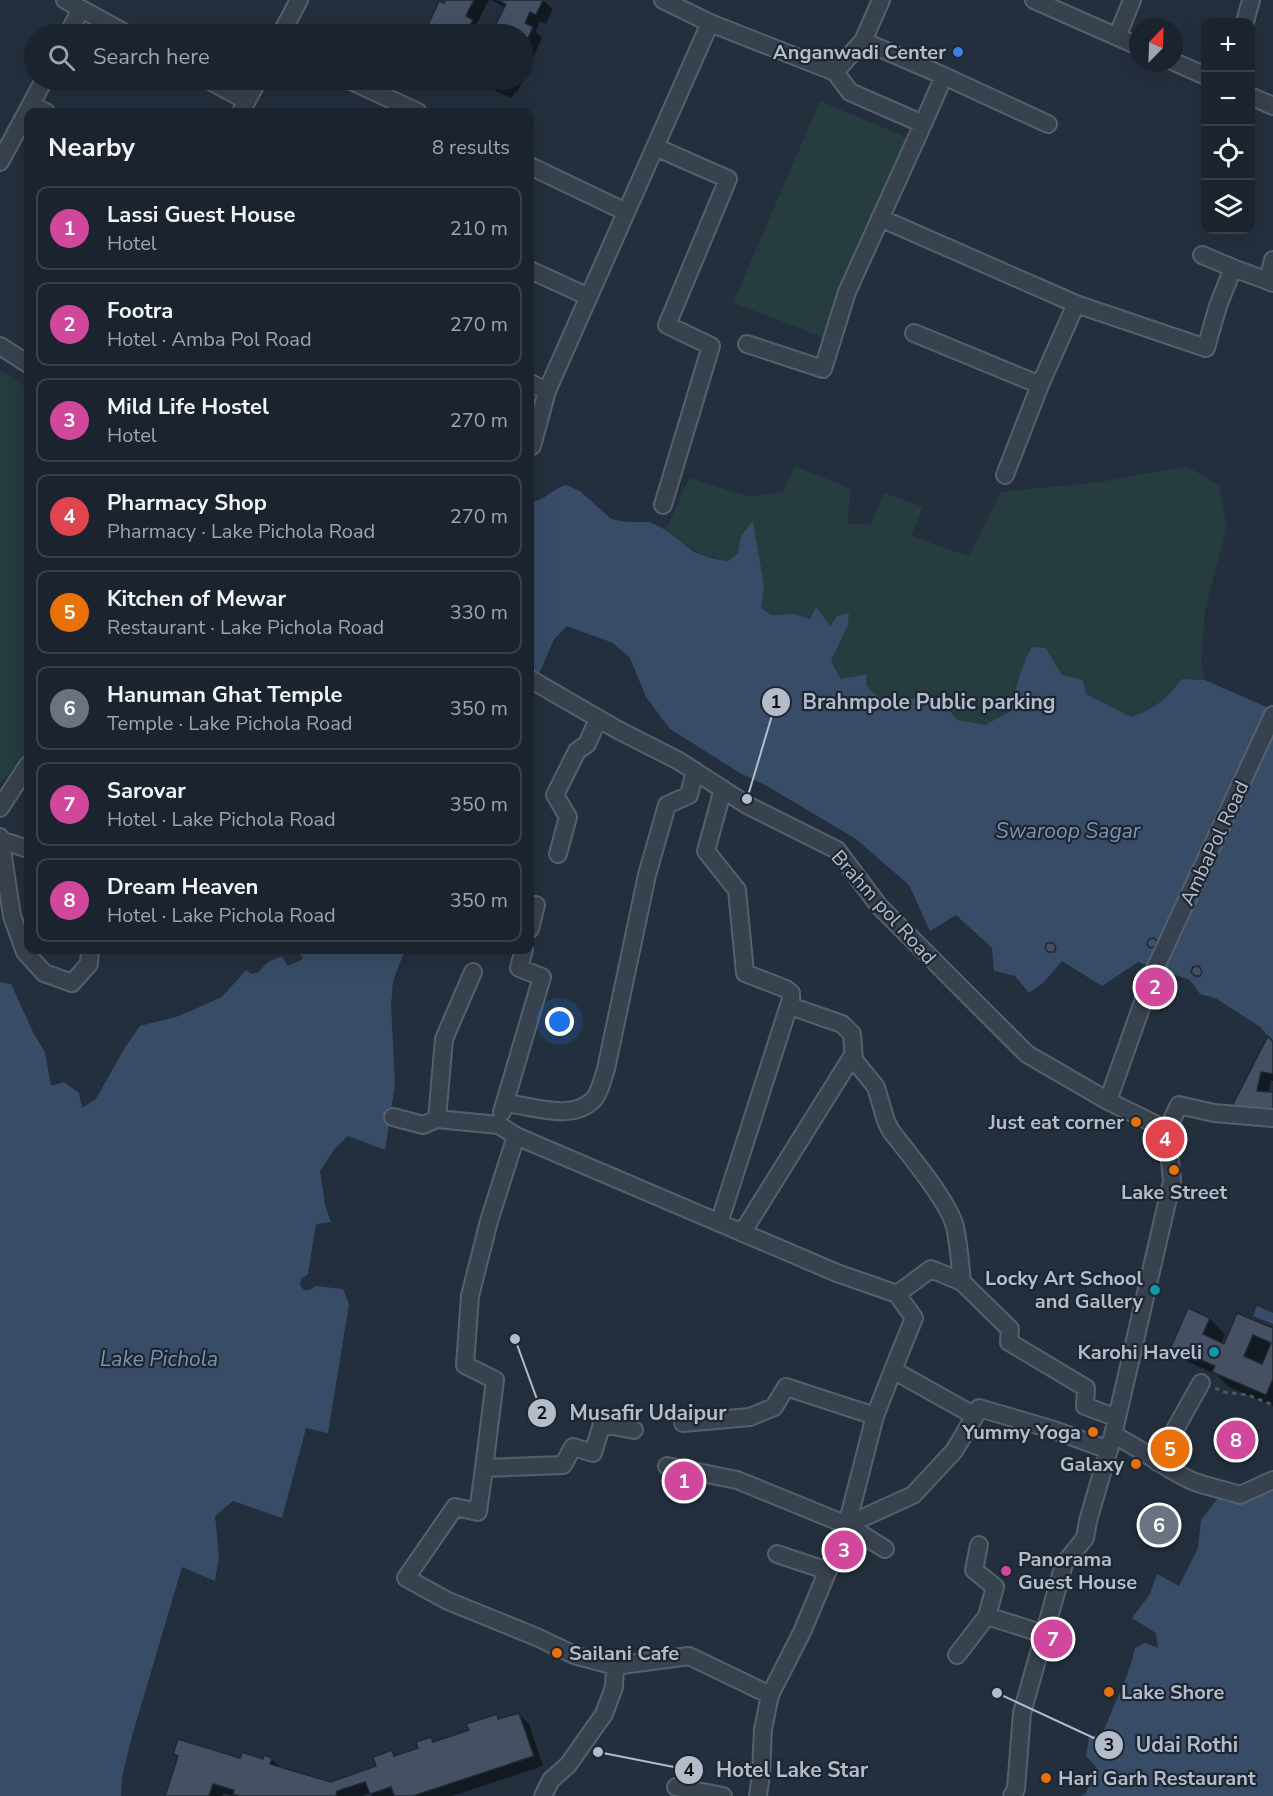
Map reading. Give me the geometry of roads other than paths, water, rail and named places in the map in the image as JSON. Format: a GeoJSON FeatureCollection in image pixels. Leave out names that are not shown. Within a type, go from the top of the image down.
{"type":"FeatureCollection","features":[{"type":"Feature","properties":{"kind":"street"},"geometry":{"type":"LineString","coordinates":[[65,0],[109,24]]}},
{"type":"Feature","properties":{"kind":"street"},"geometry":{"type":"LineString","coordinates":[[663,0],[710,22],[835,72],[850,92],[923,124]]}},
{"type":"Feature","properties":{"kind":"street"},"geometry":{"type":"LineString","coordinates":[[835,72],[864,41],[881,0]]}},
{"type":"Feature","properties":{"kind":"street"},"geometry":{"type":"LineString","coordinates":[[1034,0],[1129,42]]}},
{"type":"Feature","properties":{"kind":"street"},"geometry":{"type":"LineString","coordinates":[[1117,37],[1132,0]]}},
{"type":"Feature","properties":{"kind":"street"},"geometry":{"type":"LineString","coordinates":[[1246,18],[1251,0]]}},
{"type":"Feature","properties":{"kind":"street"},"geometry":{"type":"LineString","coordinates":[[285,24],[292,3]]}},
{"type":"Feature","properties":{"kind":"street"},"geometry":{"type":"LineString","coordinates":[[73,24],[81,9]]}},
{"type":"Feature","properties":{"kind":"street"},"geometry":{"type":"LineString","coordinates":[[534,439],[547,392],[710,22]]}},
{"type":"Feature","properties":{"kind":"street"},"geometry":{"type":"LineString","coordinates":[[864,41],[1048,124]]}},
{"type":"Feature","properties":{"kind":"street"},"geometry":{"type":"LineString","coordinates":[[1183,66],[1201,74]]}},
{"type":"Feature","properties":{"kind":"street"},"geometry":{"type":"LineString","coordinates":[[747,344],[823,369],[847,292],[944,76]]}},
{"type":"Feature","properties":{"kind":"street"},"geometry":{"type":"LineString","coordinates":[[29,108],[39,90]]}},
{"type":"Feature","properties":{"kind":"street"},"geometry":{"type":"LineString","coordinates":[[221,90],[244,107],[253,90]]}},
{"type":"Feature","properties":{"kind":"street"},"geometry":{"type":"LineString","coordinates":[[371,90],[409,108]]}},
{"type":"Feature","properties":{"kind":"street"},"geometry":{"type":"LineString","coordinates":[[1255,98],[1273,106]]}},
{"type":"Feature","properties":{"kind":"street"},"geometry":{"type":"LineString","coordinates":[[31,105],[37,108]]}},
{"type":"Feature","properties":{"kind":"street"},"geometry":{"type":"LineString","coordinates":[[0,162],[24,118]]}},
{"type":"Feature","properties":{"kind":"street"},"geometry":{"type":"LineString","coordinates":[[655,147],[728,179],[667,325],[711,346],[663,505]]}},
{"type":"Feature","properties":{"kind":"street"},"geometry":{"type":"LineString","coordinates":[[534,167],[627,212]]}},
{"type":"Feature","properties":{"kind":"street"},"geometry":{"type":"LineString","coordinates":[[879,218],[1076,304],[1206,348],[1218,306],[1233,268]]}},
{"type":"Feature","properties":{"kind":"street"},"geometry":{"type":"LineString","coordinates":[[1202,255],[1270,282],[1273,260]]}},
{"type":"Feature","properties":{"kind":"street"},"geometry":{"type":"LineString","coordinates":[[534,272],[589,297]]}},
{"type":"Feature","properties":{"kind":"street"},"geometry":{"type":"LineString","coordinates":[[1005,476],[1040,385],[1076,304]]}},
{"type":"Feature","properties":{"kind":"street"},"geometry":{"type":"LineString","coordinates":[[914,333],[1040,385]]}},
{"type":"Feature","properties":{"kind":"street"},"geometry":{"type":"LineString","coordinates":[[0,346],[24,361]]}},
{"type":"Feature","properties":{"kind":"street"},"geometry":{"type":"LineString","coordinates":[[534,385],[547,392]]}},
{"type":"Feature","properties":{"kind":"street","name":"Brahm pol Road"},"geometry":{"type":"LineString","coordinates":[[534,682],[598,719],[679,761],[747,805],[837,850],[879,906],[1027,1054],[1108,1101],[1167,1130]]}},
{"type":"Feature","properties":{"kind":"street","name":"AmbaPol Road"},"geometry":{"type":"LineString","coordinates":[[1108,1101],[1154,971],[1273,715]]}},
{"type":"Feature","properties":{"kind":"street"},"geometry":{"type":"LineString","coordinates":[[558,854],[568,817],[555,795],[577,751],[587,744],[598,719]]}},
{"type":"Feature","properties":{"kind":"street"},"geometry":{"type":"LineString","coordinates":[[0,808],[24,771]]}},
{"type":"Feature","properties":{"kind":"street"},"geometry":{"type":"LineString","coordinates":[[505,1102],[548,1110],[581,1110],[596,1098],[606,1069],[647,875],[667,805],[689,795],[695,771]]}},
{"type":"Feature","properties":{"kind":"street"},"geometry":{"type":"LineString","coordinates":[[719,1223],[790,1006],[791,993],[745,973],[737,890],[706,851],[723,789]]}},
{"type":"Feature","properties":{"kind":"street"},"geometry":{"type":"LineString","coordinates":[[1,838],[24,847]]}},
{"type":"Feature","properties":{"kind":"street"},"geometry":{"type":"LineString","coordinates":[[1,838],[12,916],[24,949]]}},
{"type":"Feature","properties":{"kind":"street"},"geometry":{"type":"LineString","coordinates":[[534,913],[536,905]]}},
{"type":"Feature","properties":{"kind":"street"},"geometry":{"type":"LineString","coordinates":[[27,954],[44,973],[72,983],[88,964],[89,954]]}},
{"type":"Feature","properties":{"kind":"street"},"geometry":{"type":"LineString","coordinates":[[499,1125],[542,977],[519,968],[523,954]]}},
{"type":"Feature","properties":{"kind":"street"},"geometry":{"type":"LineString","coordinates":[[437,1119],[444,1039],[473,972]]}},
{"type":"Feature","properties":{"kind":"street"},"geometry":{"type":"LineString","coordinates":[[790,1006],[842,1024],[852,1034],[853,1055],[857,1065],[876,1087],[891,1131],[952,1218],[962,1282]]}},
{"type":"Feature","properties":{"kind":"street"},"geometry":{"type":"LineString","coordinates":[[742,1233],[853,1055]]}},
{"type":"Feature","properties":{"kind":"street"},"geometry":{"type":"LineString","coordinates":[[1014,1792],[1022,1713],[1064,1564],[1085,1538],[1117,1418],[1172,1181],[1167,1130],[1179,1105],[1214,1113],[1273,1118]]}},
{"type":"Feature","properties":{"kind":"street"},"geometry":{"type":"LineString","coordinates":[[393,1117],[423,1125],[437,1119],[499,1125],[516,1136],[742,1233],[837,1273],[897,1294],[914,1318],[875,1416],[847,1526],[802,1632],[770,1695],[763,1729],[758,1796]]}},
{"type":"Feature","properties":{"kind":"street"},"geometry":{"type":"LineString","coordinates":[[516,1136],[489,1221],[470,1296],[465,1365],[495,1380],[478,1512],[455,1507],[406,1578],[448,1601],[539,1638],[574,1655],[615,1666],[689,1656],[770,1695]]}},
{"type":"Feature","properties":{"kind":"street"},"geometry":{"type":"LineString","coordinates":[[897,1294],[931,1269],[962,1282],[1010,1329],[1009,1342],[1086,1388],[1085,1406],[1117,1418]]}},
{"type":"Feature","properties":{"kind":"street"},"geometry":{"type":"LineString","coordinates":[[893,1370],[975,1416]]}},
{"type":"Feature","properties":{"kind":"street"},"geometry":{"type":"LineString","coordinates":[[1157,1462],[1201,1383]]}},
{"type":"Feature","properties":{"kind":"street"},"geometry":{"type":"LineString","coordinates":[[682,1423],[750,1417],[774,1407],[786,1387],[875,1416]]}},
{"type":"Feature","properties":{"kind":"street"},"geometry":{"type":"LineString","coordinates":[[847,1526],[913,1495],[954,1451],[979,1408],[1051,1429],[1111,1442],[1133,1444],[1157,1462],[1194,1482],[1240,1495],[1273,1480]]}},
{"type":"Feature","properties":{"kind":"street"},"geometry":{"type":"LineString","coordinates":[[484,1468],[563,1465],[573,1447],[593,1454],[602,1424],[634,1430]]}},
{"type":"Feature","properties":{"kind":"street"},"geometry":{"type":"LineString","coordinates":[[667,1466],[737,1480],[847,1526],[885,1549]]}},
{"type":"Feature","properties":{"kind":"street"},"geometry":{"type":"LineString","coordinates":[[957,1655],[987,1616],[995,1587],[974,1570],[979,1545]]}},
{"type":"Feature","properties":{"kind":"street"},"geometry":{"type":"LineString","coordinates":[[777,1554],[828,1571]]}},
{"type":"Feature","properties":{"kind":"street"},"geometry":{"type":"LineString","coordinates":[[987,1616],[1044,1634]]}},
{"type":"Feature","properties":{"kind":"street"},"geometry":{"type":"LineString","coordinates":[[543,1796],[551,1780],[568,1765],[604,1714],[614,1687],[615,1666]]}},
{"type":"Feature","properties":{"kind":"street"},"geometry":{"type":"LineString","coordinates":[[676,1787],[723,1796]]}},
{"type":"Feature","properties":{"kind":"water","name":"Swaroop Sagar"},"geometry":{"type":"Polygon","coordinates":[[[566,485],[580,491],[611,519],[649,522],[666,530],[694,552],[714,559],[728,561],[738,553],[741,536],[753,521],[764,586],[761,608],[771,615],[795,614],[810,619],[816,607],[830,626],[837,616],[849,613],[848,625],[831,661],[841,679],[867,674],[866,685],[883,699],[918,699],[942,703],[958,720],[985,725],[1011,711],[1018,678],[1032,647],[1046,648],[1062,675],[1083,680],[1086,694],[1131,717],[1160,702],[1182,679],[1205,680],[1273,710],[1273,1042],[1260,1027],[1217,999],[1200,994],[1190,980],[1138,962],[1102,986],[1062,961],[1043,983],[1029,993],[1015,976],[994,971],[992,948],[956,915],[930,931],[909,885],[856,839],[767,786],[740,773],[670,729],[646,697],[630,658],[613,643],[567,626],[554,639],[539,674],[534,671],[534,501],[566,485]]]}},
{"type":"Feature","properties":{"kind":"water","name":"Lake Pichola"},"geometry":{"type":"Polygon","coordinates":[[[300,954],[403,954],[393,981],[391,1005],[395,1084],[385,1150],[348,1136],[335,1148],[320,1171],[325,1205],[331,1222],[316,1224],[308,1274],[301,1279],[300,1285],[304,1290],[310,1290],[315,1286],[343,1289],[349,1304],[328,1433],[306,1428],[282,1518],[233,1501],[215,1516],[219,1556],[215,1581],[182,1567],[132,1736],[122,1777],[121,1796],[0,1796],[0,982],[11,984],[45,1052],[51,1086],[64,1082],[79,1093],[82,1108],[96,1099],[124,1049],[140,1026],[179,1016],[222,997],[246,970],[251,974],[257,973],[268,962],[282,956],[288,966],[303,959],[300,954]]]}},
{"type":"Feature","properties":{"kind":"water"},"geometry":{"type":"Polygon","coordinates":[[[1257,1306],[1273,1313],[1273,1324],[1253,1316],[1257,1306]]]}},
{"type":"Feature","properties":{"kind":"water"},"geometry":{"type":"Polygon","coordinates":[[[1273,1483],[1273,1796],[1081,1796],[1086,1793],[1096,1767],[1086,1756],[1089,1737],[1103,1733],[1125,1680],[1135,1648],[1145,1643],[1158,1648],[1156,1633],[1132,1618],[1150,1594],[1157,1574],[1179,1586],[1198,1548],[1201,1520],[1218,1498],[1242,1497],[1273,1483]]]}},
{"type":"Feature","properties":{"kind":"place","name":"Anganwadi Center"},"geometry":{"type":"Point","coordinates":[958,52]}},
{"type":"Feature","properties":{"kind":"place","name":"Brahmpole Public parking"},"geometry":{"type":"Point","coordinates":[747,799]}},
{"type":"Feature","properties":{"kind":"place","name":"Footra"},"geometry":{"type":"Point","coordinates":[1155,987]}},
{"type":"Feature","properties":{"kind":"place","name":"Just eat corner"},"geometry":{"type":"Point","coordinates":[1136,1122]}},
{"type":"Feature","properties":{"kind":"place","name":"Pharmacy Shop"},"geometry":{"type":"Point","coordinates":[1165,1139]}},
{"type":"Feature","properties":{"kind":"place","name":"Lake Street"},"geometry":{"type":"Point","coordinates":[1174,1170]}},
{"type":"Feature","properties":{"kind":"place","name":"Locky Art School and Gallery"},"geometry":{"type":"Point","coordinates":[1155,1290]}},
{"type":"Feature","properties":{"kind":"place","name":"Musafir Udaipur"},"geometry":{"type":"Point","coordinates":[515,1339]}},
{"type":"Feature","properties":{"kind":"place","name":"Karohi Haveli"},"geometry":{"type":"Point","coordinates":[1214,1352]}},
{"type":"Feature","properties":{"kind":"place","name":"Yummy Yoga"},"geometry":{"type":"Point","coordinates":[1093,1432]}},
{"type":"Feature","properties":{"kind":"place","name":"Dream Heaven"},"geometry":{"type":"Point","coordinates":[1236,1440]}},
{"type":"Feature","properties":{"kind":"place","name":"Kitchen of Mewar"},"geometry":{"type":"Point","coordinates":[1170,1449]}},
{"type":"Feature","properties":{"kind":"place","name":"Galaxy"},"geometry":{"type":"Point","coordinates":[1136,1464]}},
{"type":"Feature","properties":{"kind":"place","name":"Lassi Guest House"},"geometry":{"type":"Point","coordinates":[684,1481]}},
{"type":"Feature","properties":{"kind":"place","name":"Hanuman Ghat Temple"},"geometry":{"type":"Point","coordinates":[1159,1525]}},
{"type":"Feature","properties":{"kind":"place","name":"Mild Life Hostel"},"geometry":{"type":"Point","coordinates":[844,1550]}},
{"type":"Feature","properties":{"kind":"place","name":"Panorama Guest House"},"geometry":{"type":"Point","coordinates":[1006,1571]}},
{"type":"Feature","properties":{"kind":"place","name":"Sarovar"},"geometry":{"type":"Point","coordinates":[1053,1639]}},
{"type":"Feature","properties":{"kind":"place","name":"Sailani Cafe"},"geometry":{"type":"Point","coordinates":[557,1653]}},
{"type":"Feature","properties":{"kind":"place","name":"Lake Shore"},"geometry":{"type":"Point","coordinates":[1109,1692]}},
{"type":"Feature","properties":{"kind":"place","name":"Udai Rothi"},"geometry":{"type":"Point","coordinates":[997,1693]}},
{"type":"Feature","properties":{"kind":"place","name":"Hotel Lake Star"},"geometry":{"type":"Point","coordinates":[598,1752]}},
{"type":"Feature","properties":{"kind":"place","name":"Hari Garh Restaurant"},"geometry":{"type":"Point","coordinates":[1046,1778]}}]}
